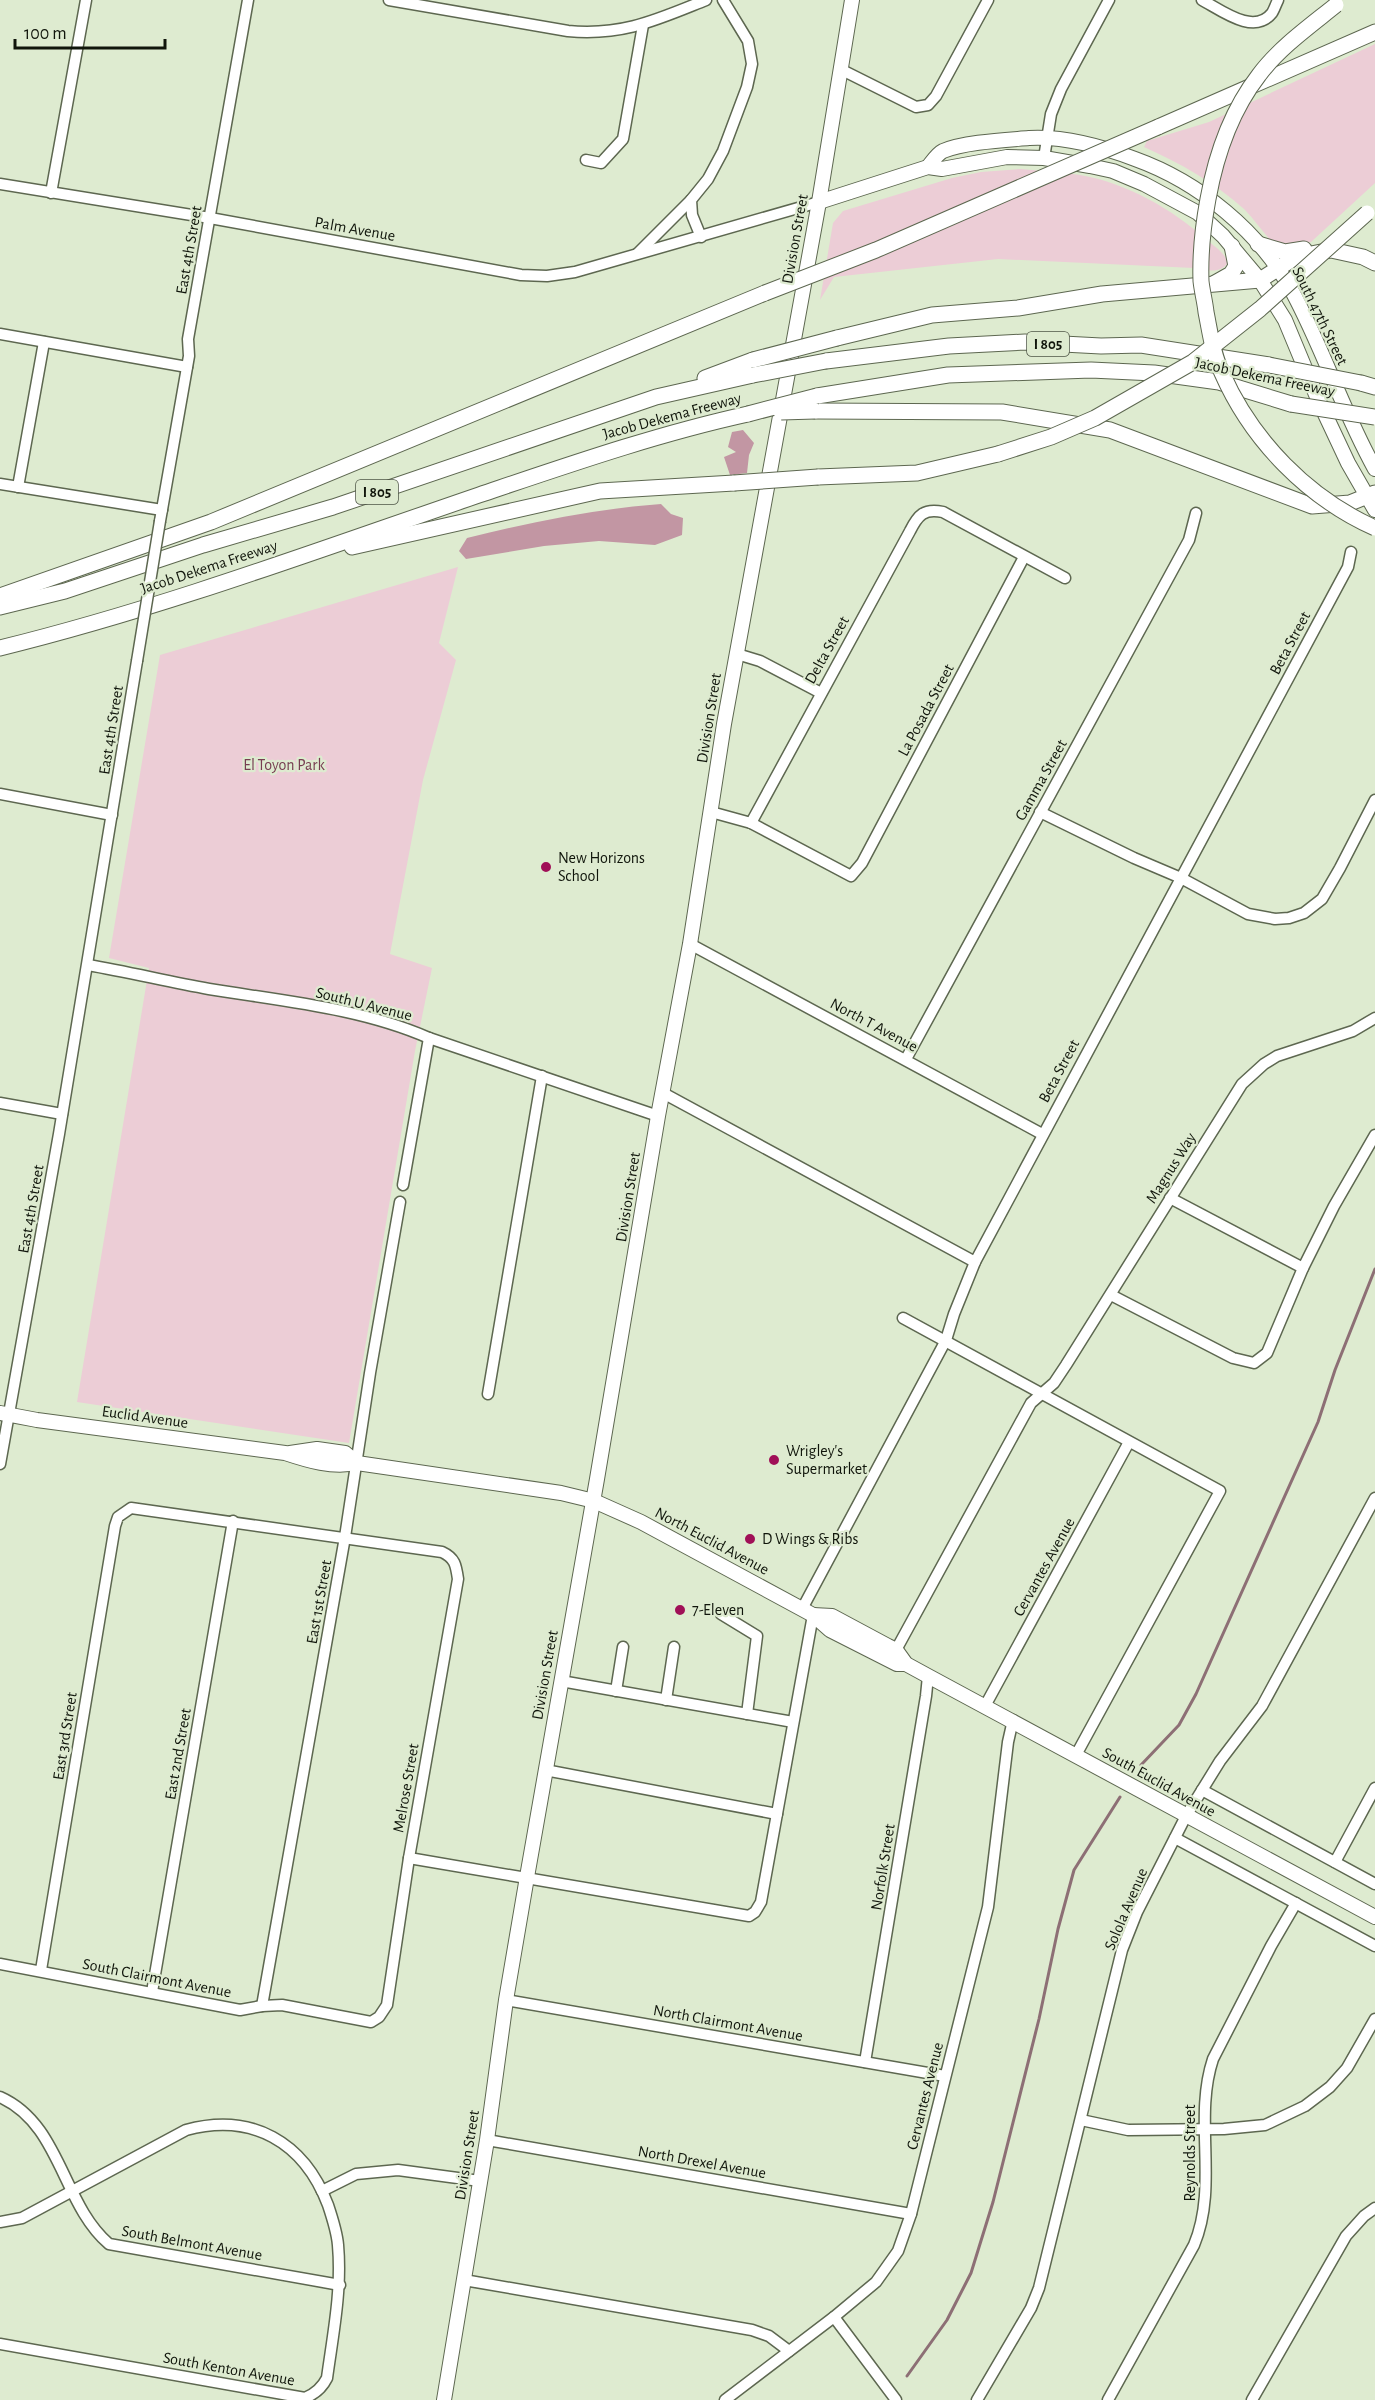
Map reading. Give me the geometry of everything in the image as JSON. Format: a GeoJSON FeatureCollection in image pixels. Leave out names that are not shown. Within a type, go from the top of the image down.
{"type":"FeatureCollection","features":[{"type":"Feature","properties":{"kind":"highway"},"geometry":{"type":"LineString","coordinates":[[1340,2],[1292,42],[1260,74],[1236,112],[1213,168],[1203,230],[1201,282],[1210,332],[1221,372],[1240,407],[1267,444],[1302,483],[1347,515],[1375,528]]}},
{"type":"Feature","properties":{"kind":"highway"},"geometry":{"type":"LineString","coordinates":[[0,596],[211,522],[765,293],[876,250],[1375,32]]}},
{"type":"Feature","properties":{"kind":"highway"},"geometry":{"type":"LineString","coordinates":[[273,565],[600,491],[917,473],[1051,437],[1095,418],[1193,362],[1260,309],[1371,209]]}},
{"type":"Feature","properties":{"kind":"highway"},"geometry":{"type":"LineString","coordinates":[[1258,244],[1285,252],[1303,249],[1331,250],[1364,257],[1375,263]]}},
{"type":"Feature","properties":{"kind":"highway"},"geometry":{"type":"LineString","coordinates":[[1210,285],[1231,274],[1236,266],[1232,246]]}},
{"type":"Feature","properties":{"kind":"highway"},"geometry":{"type":"LineString","coordinates":[[753,367],[837,338],[932,315],[1018,308],[1102,294],[1260,280],[1296,257],[1331,250]]}},
{"type":"Feature","properties":{"kind":"highway","name":"Jacob Dekema Freeway"},"geometry":{"type":"LineString","coordinates":[[0,607],[65,591],[202,545],[333,507],[656,397],[753,367],[826,361],[949,346],[1025,342],[1090,346],[1142,345],[1269,365],[1368,385]]}},
{"type":"Feature","properties":{"kind":"highway","name":"Jacob Dekema Freeway"},"geometry":{"type":"LineString","coordinates":[[0,648],[71,630],[273,565],[577,462],[696,425],[748,414],[816,404],[948,375],[1091,370],[1154,373],[1219,382],[1291,404],[1375,417]]}},
{"type":"Feature","properties":{"kind":"highway"},"geometry":{"type":"LineString","coordinates":[[816,404],[1002,412],[1110,430],[1312,506],[1372,500]]}},
{"type":"Feature","properties":{"kind":"main road","name":"Division Street"},"geometry":{"type":"LineString","coordinates":[[444,2400],[487,2140],[506,2000],[545,1770],[690,944],[724,724],[819,202],[852,0]]}},
{"type":"Feature","properties":{"kind":"main road","name":"South 47th Street"},"geometry":{"type":"LineString","coordinates":[[927,167],[941,152],[1006,140],[1047,137],[1095,145],[1154,165],[1208,197],[1237,222],[1278,268],[1292,292],[1375,469]]}},
{"type":"Feature","properties":{"kind":"main road","name":"South 47th Street"},"geometry":{"type":"LineString","coordinates":[[927,167],[942,169],[1007,157],[1044,158],[1113,171],[1144,184],[1198,213],[1223,236],[1260,280],[1285,320],[1348,463],[1372,500]]}},
{"type":"Feature","properties":{"kind":"main road"},"geometry":{"type":"LineString","coordinates":[[819,202],[927,167]]}},
{"type":"Feature","properties":{"kind":"main road","name":"Euclid Avenue"},"geometry":{"type":"LineString","coordinates":[[4,1413],[37,1420],[285,1453],[317,1449],[345,1453],[357,1463],[561,1493],[594,1500]]}},
{"type":"Feature","properties":{"kind":"main road","name":"North Euclid Avenue"},"geometry":{"type":"LineString","coordinates":[[594,1500],[676,1540],[807,1612],[830,1630],[897,1664],[906,1664]]}},
{"type":"Feature","properties":{"kind":"main road","name":"North Euclid Avenue"},"geometry":{"type":"LineString","coordinates":[[807,1612],[832,1616],[896,1650],[906,1664],[928,1676]]}},
{"type":"Feature","properties":{"kind":"main road","name":"South Euclid Avenue"},"geometry":{"type":"LineString","coordinates":[[928,1676],[1375,1917]]}},
{"type":"Feature","properties":{"kind":"street"},"geometry":{"type":"LineString","coordinates":[[51,193],[86,0]]}},
{"type":"Feature","properties":{"kind":"street","name":"East 4th Street"},"geometry":{"type":"LineString","coordinates":[[0,1464],[4,1413],[62,1114],[88,964],[187,367],[188,339],[248,0]]}},
{"type":"Feature","properties":{"kind":"street"},"geometry":{"type":"LineString","coordinates":[[389,0],[589,33],[623,30],[643,25],[705,0]]}},
{"type":"Feature","properties":{"kind":"street"},"geometry":{"type":"LineString","coordinates":[[637,255],[691,200],[708,179],[723,151],[747,87],[752,63],[748,41],[723,0]]}},
{"type":"Feature","properties":{"kind":"street"},"geometry":{"type":"LineString","coordinates":[[840,69],[916,107],[928,105],[936,96],[988,0]]}},
{"type":"Feature","properties":{"kind":"street"},"geometry":{"type":"LineString","coordinates":[[1044,158],[1052,114],[1061,89],[1109,0]]}},
{"type":"Feature","properties":{"kind":"street"},"geometry":{"type":"LineString","coordinates":[[1202,0],[1247,23],[1256,24],[1272,14],[1278,0]]}},
{"type":"Feature","properties":{"kind":"street"},"geometry":{"type":"LineString","coordinates":[[586,160],[601,163],[623,139],[643,25]]}},
{"type":"Feature","properties":{"kind":"street","name":"Palm Avenue"},"geometry":{"type":"LineString","coordinates":[[0,184],[210,218],[521,274],[548,276],[575,272],[819,202]]}},
{"type":"Feature","properties":{"kind":"street"},"geometry":{"type":"LineString","coordinates":[[691,200],[692,215],[701,237]]}},
{"type":"Feature","properties":{"kind":"street"},"geometry":{"type":"LineString","coordinates":[[0,334],[187,367]]}},
{"type":"Feature","properties":{"kind":"street"},"geometry":{"type":"LineString","coordinates":[[18,487],[44,342]]}},
{"type":"Feature","properties":{"kind":"street"},"geometry":{"type":"LineString","coordinates":[[0,484],[161,516]]}},
{"type":"Feature","properties":{"kind":"street","name":"Delta Street"},"geometry":{"type":"LineString","coordinates":[[751,823],[914,522],[921,514],[931,509],[943,512],[1024,557]]}},
{"type":"Feature","properties":{"kind":"street","name":"Gamma Street"},"geometry":{"type":"LineString","coordinates":[[906,1059],[1189,540],[1196,513]]}},
{"type":"Feature","properties":{"kind":"street","name":"Beta Street"},"geometry":{"type":"LineString","coordinates":[[527,1877],[749,1916],[755,1912],[761,1902],[793,1722],[807,1612],[946,1340],[975,1262],[1345,574],[1351,552]]}},
{"type":"Feature","properties":{"kind":"street"},"geometry":{"type":"LineString","coordinates":[[1024,557],[1065,578]]}},
{"type":"Feature","properties":{"kind":"street","name":"La Posada Street"},"geometry":{"type":"LineString","coordinates":[[751,823],[851,876],[862,863],[1024,557]]}},
{"type":"Feature","properties":{"kind":"street"},"geometry":{"type":"LineString","coordinates":[[737,654],[760,661],[821,693]]}},
{"type":"Feature","properties":{"kind":"street"},"geometry":{"type":"LineString","coordinates":[[0,795],[112,815]]}},
{"type":"Feature","properties":{"kind":"street"},"geometry":{"type":"LineString","coordinates":[[1040,812],[1180,878],[1248,914],[1275,919],[1296,916],[1318,903],[1341,868],[1375,800]]}},
{"type":"Feature","properties":{"kind":"street"},"geometry":{"type":"LineString","coordinates":[[711,812],[751,823]]}},
{"type":"Feature","properties":{"kind":"street","name":"North T Avenue"},"geometry":{"type":"LineString","coordinates":[[690,944],[1042,1134]]}},
{"type":"Feature","properties":{"kind":"street","name":"South U Avenue"},"geometry":{"type":"LineString","coordinates":[[88,964],[155,980],[318,1007],[401,1026],[429,1038],[658,1116]]}},
{"type":"Feature","properties":{"kind":"street","name":"Magnus Way"},"geometry":{"type":"LineString","coordinates":[[896,1650],[1031,1403],[1054,1383],[1242,1084],[1264,1064],[1292,1051],[1353,1031],[1375,1018]]}},
{"type":"Feature","properties":{"kind":"street"},"geometry":{"type":"LineString","coordinates":[[403,1185],[429,1038]]}},
{"type":"Feature","properties":{"kind":"street"},"geometry":{"type":"LineString","coordinates":[[488,1394],[542,1076]]}},
{"type":"Feature","properties":{"kind":"street"},"geometry":{"type":"LineString","coordinates":[[663,1093],[975,1262]]}},
{"type":"Feature","properties":{"kind":"street"},"geometry":{"type":"LineString","coordinates":[[0,1103],[62,1114]]}},
{"type":"Feature","properties":{"kind":"street"},"geometry":{"type":"LineString","coordinates":[[1111,1295],[1233,1358],[1254,1363],[1267,1353],[1303,1268],[1341,1193],[1375,1135]]}},
{"type":"Feature","properties":{"kind":"street"},"geometry":{"type":"LineString","coordinates":[[1170,1198],[1303,1268]]}},
{"type":"Feature","properties":{"kind":"street","name":"East 1st Street"},"geometry":{"type":"LineString","coordinates":[[262,2006],[345,1537],[370,1373],[400,1202]]}},
{"type":"Feature","properties":{"kind":"street"},"geometry":{"type":"LineString","coordinates":[[903,1318],[1220,1491],[1076,1755]]}},
{"type":"Feature","properties":{"kind":"street","name":"Cervantes Avenue"},"geometry":{"type":"LineString","coordinates":[[985,1706],[1129,1442]]}},
{"type":"Feature","properties":{"kind":"street","name":"Solola Avenue"},"geometry":{"type":"LineString","coordinates":[[977,2400],[1039,2288],[1122,1950],[1137,1912],[1186,1816],[1228,1749],[1262,1706],[1375,1498]]}},
{"type":"Feature","properties":{"kind":"street","name":"East 3rd Street"},"geometry":{"type":"LineString","coordinates":[[41,1970],[118,1517],[131,1508],[233,1521]]}},
{"type":"Feature","properties":{"kind":"street"},"geometry":{"type":"LineString","coordinates":[[233,1521],[345,1537]]}},
{"type":"Feature","properties":{"kind":"street","name":"East 2nd Street"},"geometry":{"type":"LineString","coordinates":[[152,1992],[233,1521]]}},
{"type":"Feature","properties":{"kind":"street","name":"Melrose Street"},"geometry":{"type":"LineString","coordinates":[[345,1537],[442,1552],[456,1563],[458,1578],[409,1858],[387,2005],[379,2017]]}},
{"type":"Feature","properties":{"kind":"street"},"geometry":{"type":"LineString","coordinates":[[721,1614],[757,1636],[747,1714]]}},
{"type":"Feature","properties":{"kind":"street"},"geometry":{"type":"LineString","coordinates":[[616,1691],[623,1647]]}},
{"type":"Feature","properties":{"kind":"street"},"geometry":{"type":"LineString","coordinates":[[666,1700],[674,1647]]}},
{"type":"Feature","properties":{"kind":"street","name":"Norfolk Street"},"geometry":{"type":"LineString","coordinates":[[864,2062],[928,1676]]}},
{"type":"Feature","properties":{"kind":"street"},"geometry":{"type":"LineString","coordinates":[[561,1681],[793,1722]]}},
{"type":"Feature","properties":{"kind":"street","name":"Cervantes Avenue"},"geometry":{"type":"LineString","coordinates":[[724,2400],[834,2317],[876,2282],[898,2251],[911,2214],[988,1907],[1008,1742],[1013,1720]]}},
{"type":"Feature","properties":{"kind":"street"},"geometry":{"type":"LineString","coordinates":[[545,1770],[777,1814]]}},
{"type":"Feature","properties":{"kind":"street"},"geometry":{"type":"LineString","coordinates":[[1335,1862],[1375,1788]]}},
{"type":"Feature","properties":{"kind":"street"},"geometry":{"type":"LineString","coordinates":[[1203,1790],[1375,1884]]}},
{"type":"Feature","properties":{"kind":"street"},"geometry":{"type":"LineString","coordinates":[[1175,1838],[1375,1946]]}},
{"type":"Feature","properties":{"kind":"street"},"geometry":{"type":"LineString","coordinates":[[409,1858],[527,1877]]}},
{"type":"Feature","properties":{"kind":"street","name":"Reynolds Street"},"geometry":{"type":"LineString","coordinates":[[1108,2400],[1194,2245],[1202,2226],[1206,2203],[1204,2099],[1207,2075],[1271,1946],[1296,1904]]}},
{"type":"Feature","properties":{"kind":"street","name":"South Clairmont Avenue"},"geometry":{"type":"LineString","coordinates":[[0,1964],[41,1970],[240,2010],[282,2005],[371,2022],[379,2017]]}},
{"type":"Feature","properties":{"kind":"street","name":"North Clairmont Avenue"},"geometry":{"type":"LineString","coordinates":[[506,2000],[945,2076]]}},
{"type":"Feature","properties":{"kind":"street"},"geometry":{"type":"LineString","coordinates":[[1082,2120],[1128,2130],[1206,2129],[1265,2125],[1305,2106],[1330,2087],[1347,2068],[1375,2019]]}},
{"type":"Feature","properties":{"kind":"street","name":"South Belmont Avenue"},"geometry":{"type":"LineString","coordinates":[[0,2097],[25,2112],[40,2129],[95,2231],[109,2244],[340,2285]]}},
{"type":"Feature","properties":{"kind":"street","name":"South Kenton Avenue"},"geometry":{"type":"LineString","coordinates":[[0,2344],[305,2398],[323,2386],[327,2378],[340,2285],[338,2242],[322,2191],[303,2160],[284,2143],[250,2128],[225,2124],[186,2130],[74,2192]]}},
{"type":"Feature","properties":{"kind":"street","name":"North Drexel Avenue"},"geometry":{"type":"LineString","coordinates":[[487,2140],[911,2214]]}},
{"type":"Feature","properties":{"kind":"street"},"geometry":{"type":"LineString","coordinates":[[322,2191],[356,2174],[398,2170],[480,2181]]}},
{"type":"Feature","properties":{"kind":"street"},"geometry":{"type":"LineString","coordinates":[[0,2222],[22,2218],[74,2192]]}},
{"type":"Feature","properties":{"kind":"street"},"geometry":{"type":"LineString","coordinates":[[1252,2400],[1346,2236],[1364,2216],[1375,2208]]}},
{"type":"Feature","properties":{"kind":"street"},"geometry":{"type":"LineString","coordinates":[[464,2280],[752,2330],[768,2336],[789,2351]]}},
{"type":"Feature","properties":{"kind":"street"},"geometry":{"type":"LineString","coordinates":[[834,2317],[896,2400]]}},
{"type":"Feature","properties":{"kind":"green space"},"geometry":{"type":"Polygon","coordinates":[[[1375,44],[1375,183],[1311,242],[1291,245],[1272,242],[1244,209],[1221,190],[1184,167],[1144,147],[1147,141],[1209,122],[1375,44]]]}},
{"type":"Feature","properties":{"kind":"green space"},"geometry":{"type":"Polygon","coordinates":[[[1020,169],[1080,175],[1132,191],[1179,218],[1220,251],[1227,264],[1220,269],[1212,270],[998,259],[834,277],[820,300],[833,223],[843,211],[952,178],[981,172],[1020,169]]]}},
{"type":"Feature","properties":{"kind":"green space","name":"El Toyon Park"},"geometry":{"type":"Polygon","coordinates":[[[458,567],[439,643],[456,660],[423,780],[390,954],[432,968],[415,1051],[349,1443],[77,1402],[149,968],[109,958],[160,655],[458,567]]]}},
{"type":"Feature","properties":{"kind":"shaded area"},"geometry":{"type":"Polygon","coordinates":[[[743,430],[754,443],[749,455],[747,473],[730,475],[724,457],[736,452],[728,447],[732,432],[743,430]]]}},
{"type":"Feature","properties":{"kind":"shaded area"},"geometry":{"type":"Polygon","coordinates":[[[661,504],[671,514],[683,518],[682,535],[655,545],[599,541],[544,546],[466,559],[459,551],[467,538],[491,532],[587,513],[661,504]]]}},
{"type":"Feature","properties":{"kind":"waterway"},"geometry":{"type":"LineString","coordinates":[[1141,1765],[1179,1725],[1196,1694],[1318,1422],[1335,1370],[1375,1269]]}},
{"type":"Feature","properties":{"kind":"waterway"},"geometry":{"type":"LineString","coordinates":[[907,2376],[947,2320],[971,2273],[993,2202],[1074,1870],[1120,1797]]}},
{"type":"Feature","properties":{"kind":"place","name":"New Horizons School"},"geometry":{"type":"Point","coordinates":[546,867]}},
{"type":"Feature","properties":{"kind":"place","name":"Wrigley's Supermarket"},"geometry":{"type":"Point","coordinates":[774,1460]}},
{"type":"Feature","properties":{"kind":"place","name":"D Wings & Ribs"},"geometry":{"type":"Point","coordinates":[750,1539]}},
{"type":"Feature","properties":{"kind":"place","name":"7-Eleven"},"geometry":{"type":"Point","coordinates":[680,1610]}}]}
